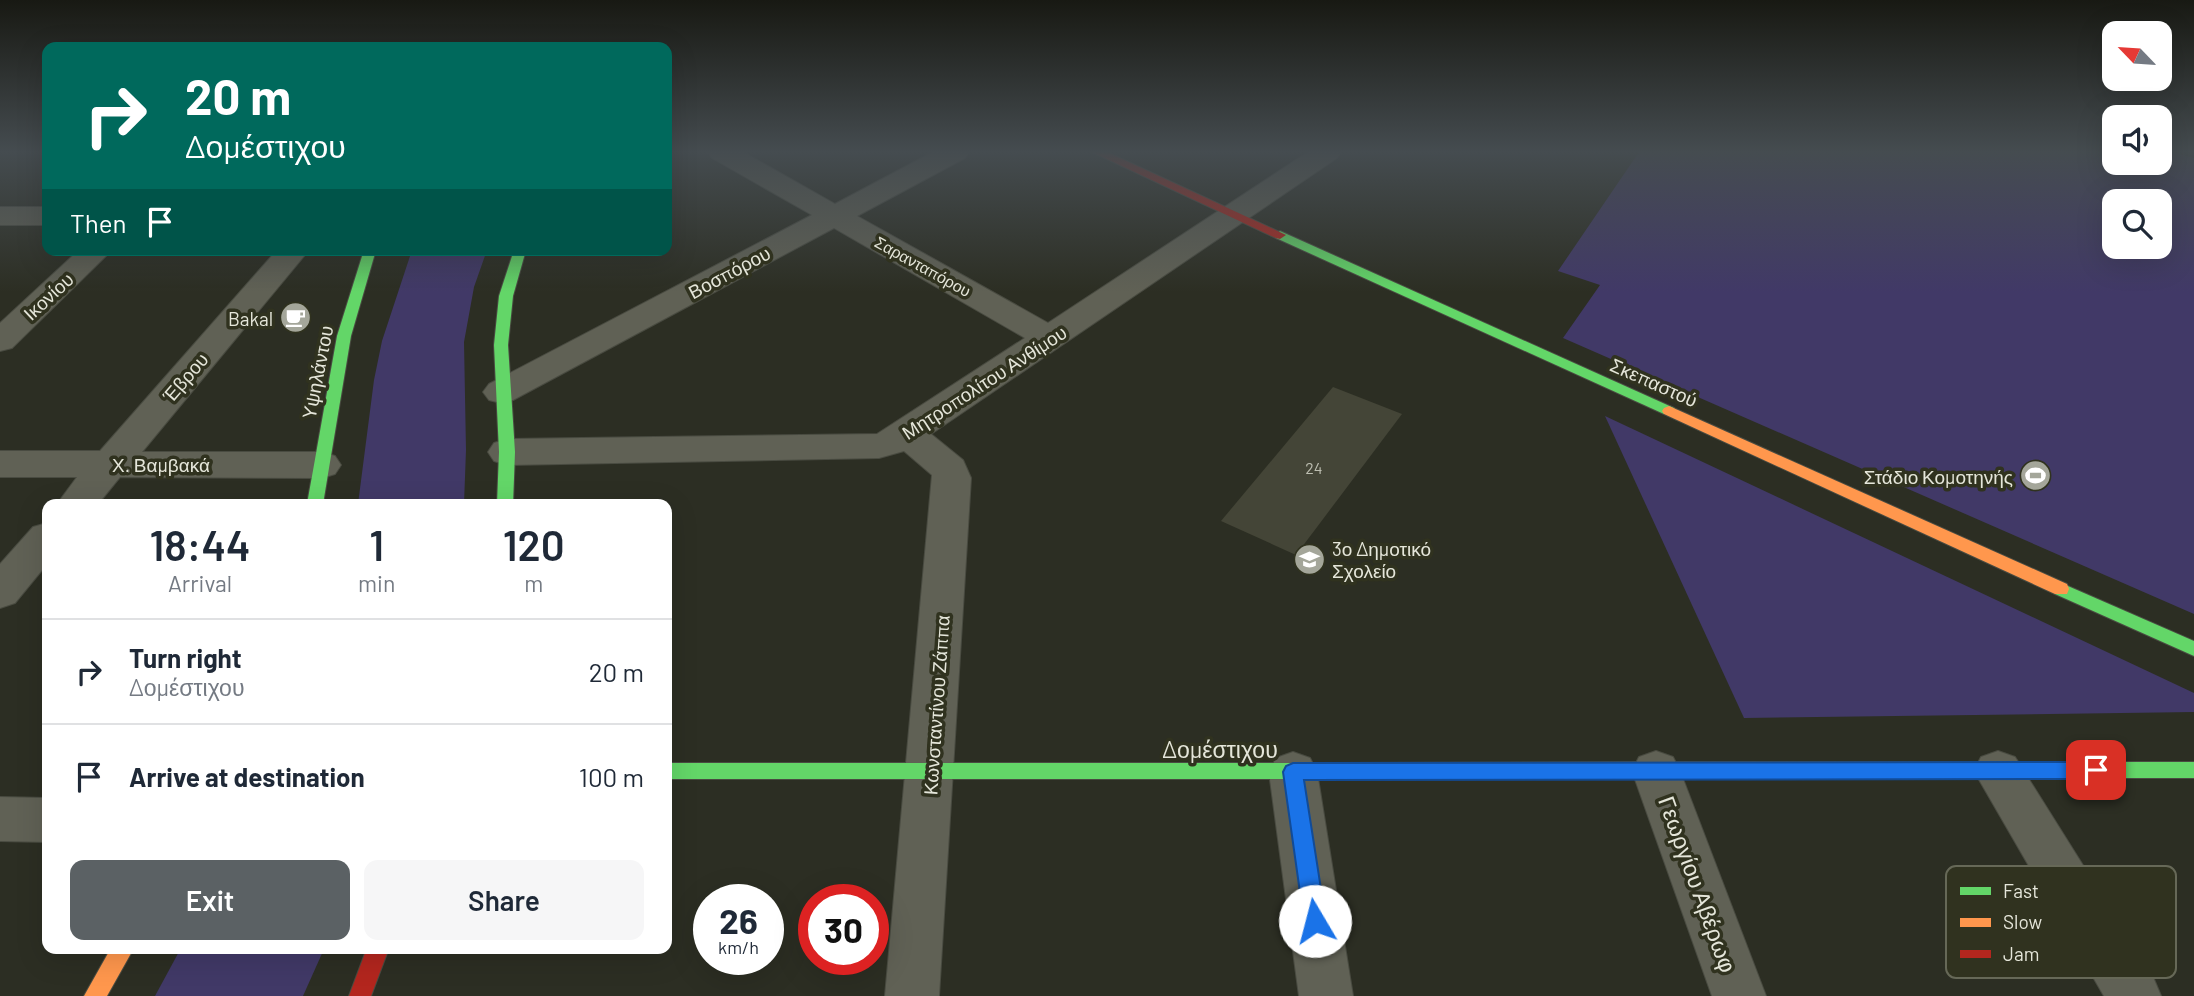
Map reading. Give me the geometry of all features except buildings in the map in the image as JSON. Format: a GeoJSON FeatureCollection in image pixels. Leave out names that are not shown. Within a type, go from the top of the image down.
{"type":"FeatureCollection","features":[{"type":"Feature","properties":{"kind":"street","name":"Σαρανταπόρου"},"geometry":{"type":"LineString","coordinates":[[804,198],[1051,338]]}},
{"type":"Feature","properties":{"kind":"street","name":"Βοσπόρου"},"geometry":{"type":"LineString","coordinates":[[502,392],[868,198]]}},
{"type":"Feature","properties":{"kind":"street","name":"Σκεπαστού"},"geometry":{"type":"LineString","coordinates":[[1198,198],[2194,649]]}},
{"type":"Feature","properties":{"kind":"street","name":"Μητροπολίτου Ανθίμου"},"geometry":{"type":"LineString","coordinates":[[507,452],[879,446],[907,434],[1258,198]]}},
{"type":"Feature","properties":{"kind":"street"},"geometry":{"type":"LineString","coordinates":[[0,216],[42,216]]}},
{"type":"Feature","properties":{"kind":"street","name":"Ικονίου"},"geometry":{"type":"LineString","coordinates":[[0,341],[91,256]]}},
{"type":"Feature","properties":{"kind":"street","name":"Έβρου"},"geometry":{"type":"LineString","coordinates":[[80,499],[289,256]]}},
{"type":"Feature","properties":{"kind":"street","name":"Υψηλάντου"},"geometry":{"type":"LineString","coordinates":[[316,499],[344,336],[368,256]]}},
{"type":"Feature","properties":{"kind":"street"},"geometry":{"type":"LineString","coordinates":[[505,499],[507,452],[500,345],[504,310],[518,256]]}},
{"type":"Feature","properties":{"kind":"street","name":"Κωνσταντίνου Ζάππα"},"geometry":{"type":"LineString","coordinates":[[907,434],[950,469],[953,478],[912,996]]}},
{"type":"Feature","properties":{"kind":"street","name":"Χ. Βαμβακά"},"geometry":{"type":"LineString","coordinates":[[0,464],[322,465]]}},
{"type":"Feature","properties":{"kind":"street"},"geometry":{"type":"LineString","coordinates":[[0,593],[42,543]]}},
{"type":"Feature","properties":{"kind":"street","name":"Δομέστιχου"},"geometry":{"type":"LineString","coordinates":[[672,771],[931,773],[2194,770]]}},
{"type":"Feature","properties":{"kind":"street","name":"Γεωργίου Αβέρωφ"},"geometry":{"type":"LineString","coordinates":[[1656,771],[1740,996]]}},
{"type":"Feature","properties":{"kind":"street"},"geometry":{"type":"LineString","coordinates":[[1998,771],[2055,866]]}},
{"type":"Feature","properties":{"kind":"street"},"geometry":{"type":"LineString","coordinates":[[1293,772],[1326,996]]}},
{"type":"Feature","properties":{"kind":"street"},"geometry":{"type":"LineString","coordinates":[[0,819],[42,820]]}},
{"type":"Feature","properties":{"kind":"street"},"geometry":{"type":"LineString","coordinates":[[95,996],[120,954]]}},
{"type":"Feature","properties":{"kind":"street"},"geometry":{"type":"LineString","coordinates":[[360,996],[376,954]]}},
{"type":"Feature","properties":{"kind":"street"},"geometry":{"type":"LineString","coordinates":[[2123,978],[2134,996]]}},
{"type":"Feature","properties":{"kind":"shaded area","name":"Στάδιο Κομοτηνής"},"geometry":{"type":"Polygon","coordinates":[[[1607,198],[2102,198],[2102,259],[2172,259],[2172,198],[2194,198],[2194,614],[1563,338],[1600,285],[1558,271],[1607,198]]]}},
{"type":"Feature","properties":{"kind":"shaded area"},"geometry":{"type":"Polygon","coordinates":[[[410,256],[485,256],[474,287],[464,342],[464,499],[359,499],[374,380],[382,341],[410,256]]]}},
{"type":"Feature","properties":{"kind":"shaded area"},"geometry":{"type":"Polygon","coordinates":[[[1605,416],[2194,693],[2194,712],[1744,718],[1605,416]]]}},
{"type":"Feature","properties":{"kind":"shaded area"},"geometry":{"type":"Polygon","coordinates":[[[178,954],[322,954],[303,996],[155,996],[178,954]]]}},
{"type":"Feature","properties":{"kind":"traffic: fast"},"geometry":{"type":"LineString","coordinates":[[1280,235],[1669,411]]}},
{"type":"Feature","properties":{"kind":"traffic: fast"},"geometry":{"type":"LineString","coordinates":[[316,499],[344,336],[368,256]]}},
{"type":"Feature","properties":{"kind":"traffic: fast"},"geometry":{"type":"LineString","coordinates":[[505,499],[507,452],[501,345],[506,296],[518,256]]}},
{"type":"Feature","properties":{"kind":"traffic: fast"},"geometry":{"type":"LineString","coordinates":[[2061,589],[2194,649]]}},
{"type":"Feature","properties":{"kind":"traffic: fast"},"geometry":{"type":"LineString","coordinates":[[1640,770],[2194,770]]}},
{"type":"Feature","properties":{"kind":"traffic: fast"},"geometry":{"type":"LineString","coordinates":[[672,771],[1337,771]]}},
{"type":"Feature","properties":{"kind":"traffic: slow"},"geometry":{"type":"LineString","coordinates":[[1669,411],[2061,589]]}},
{"type":"Feature","properties":{"kind":"traffic: slow"},"geometry":{"type":"LineString","coordinates":[[95,996],[120,954]]}},
{"type":"Feature","properties":{"kind":"traffic: jam"},"geometry":{"type":"LineString","coordinates":[[1199,198],[1280,235]]}},
{"type":"Feature","properties":{"kind":"traffic: jam"},"geometry":{"type":"LineString","coordinates":[[1337,771],[1640,770]]}},
{"type":"Feature","properties":{"kind":"traffic: jam"},"geometry":{"type":"LineString","coordinates":[[360,996],[376,954]]}},
{"type":"Feature","properties":{"kind":"place","name":"Bakal"},"geometry":{"type":"Point","coordinates":[296,318]}},
{"type":"Feature","properties":{"kind":"place","name":"Στάδιο Κομοτηνής"},"geometry":{"type":"Point","coordinates":[2036,476]}},
{"type":"Feature","properties":{"kind":"place","name":"3ο Δημοτικό Σχολείο"},"geometry":{"type":"Point","coordinates":[1309,559]}},
{"type":"Feature","properties":{"kind":"route"},"geometry":{"type":"LineString","coordinates":[[1315,921],[1293,772],[2096,770]]}}]}
